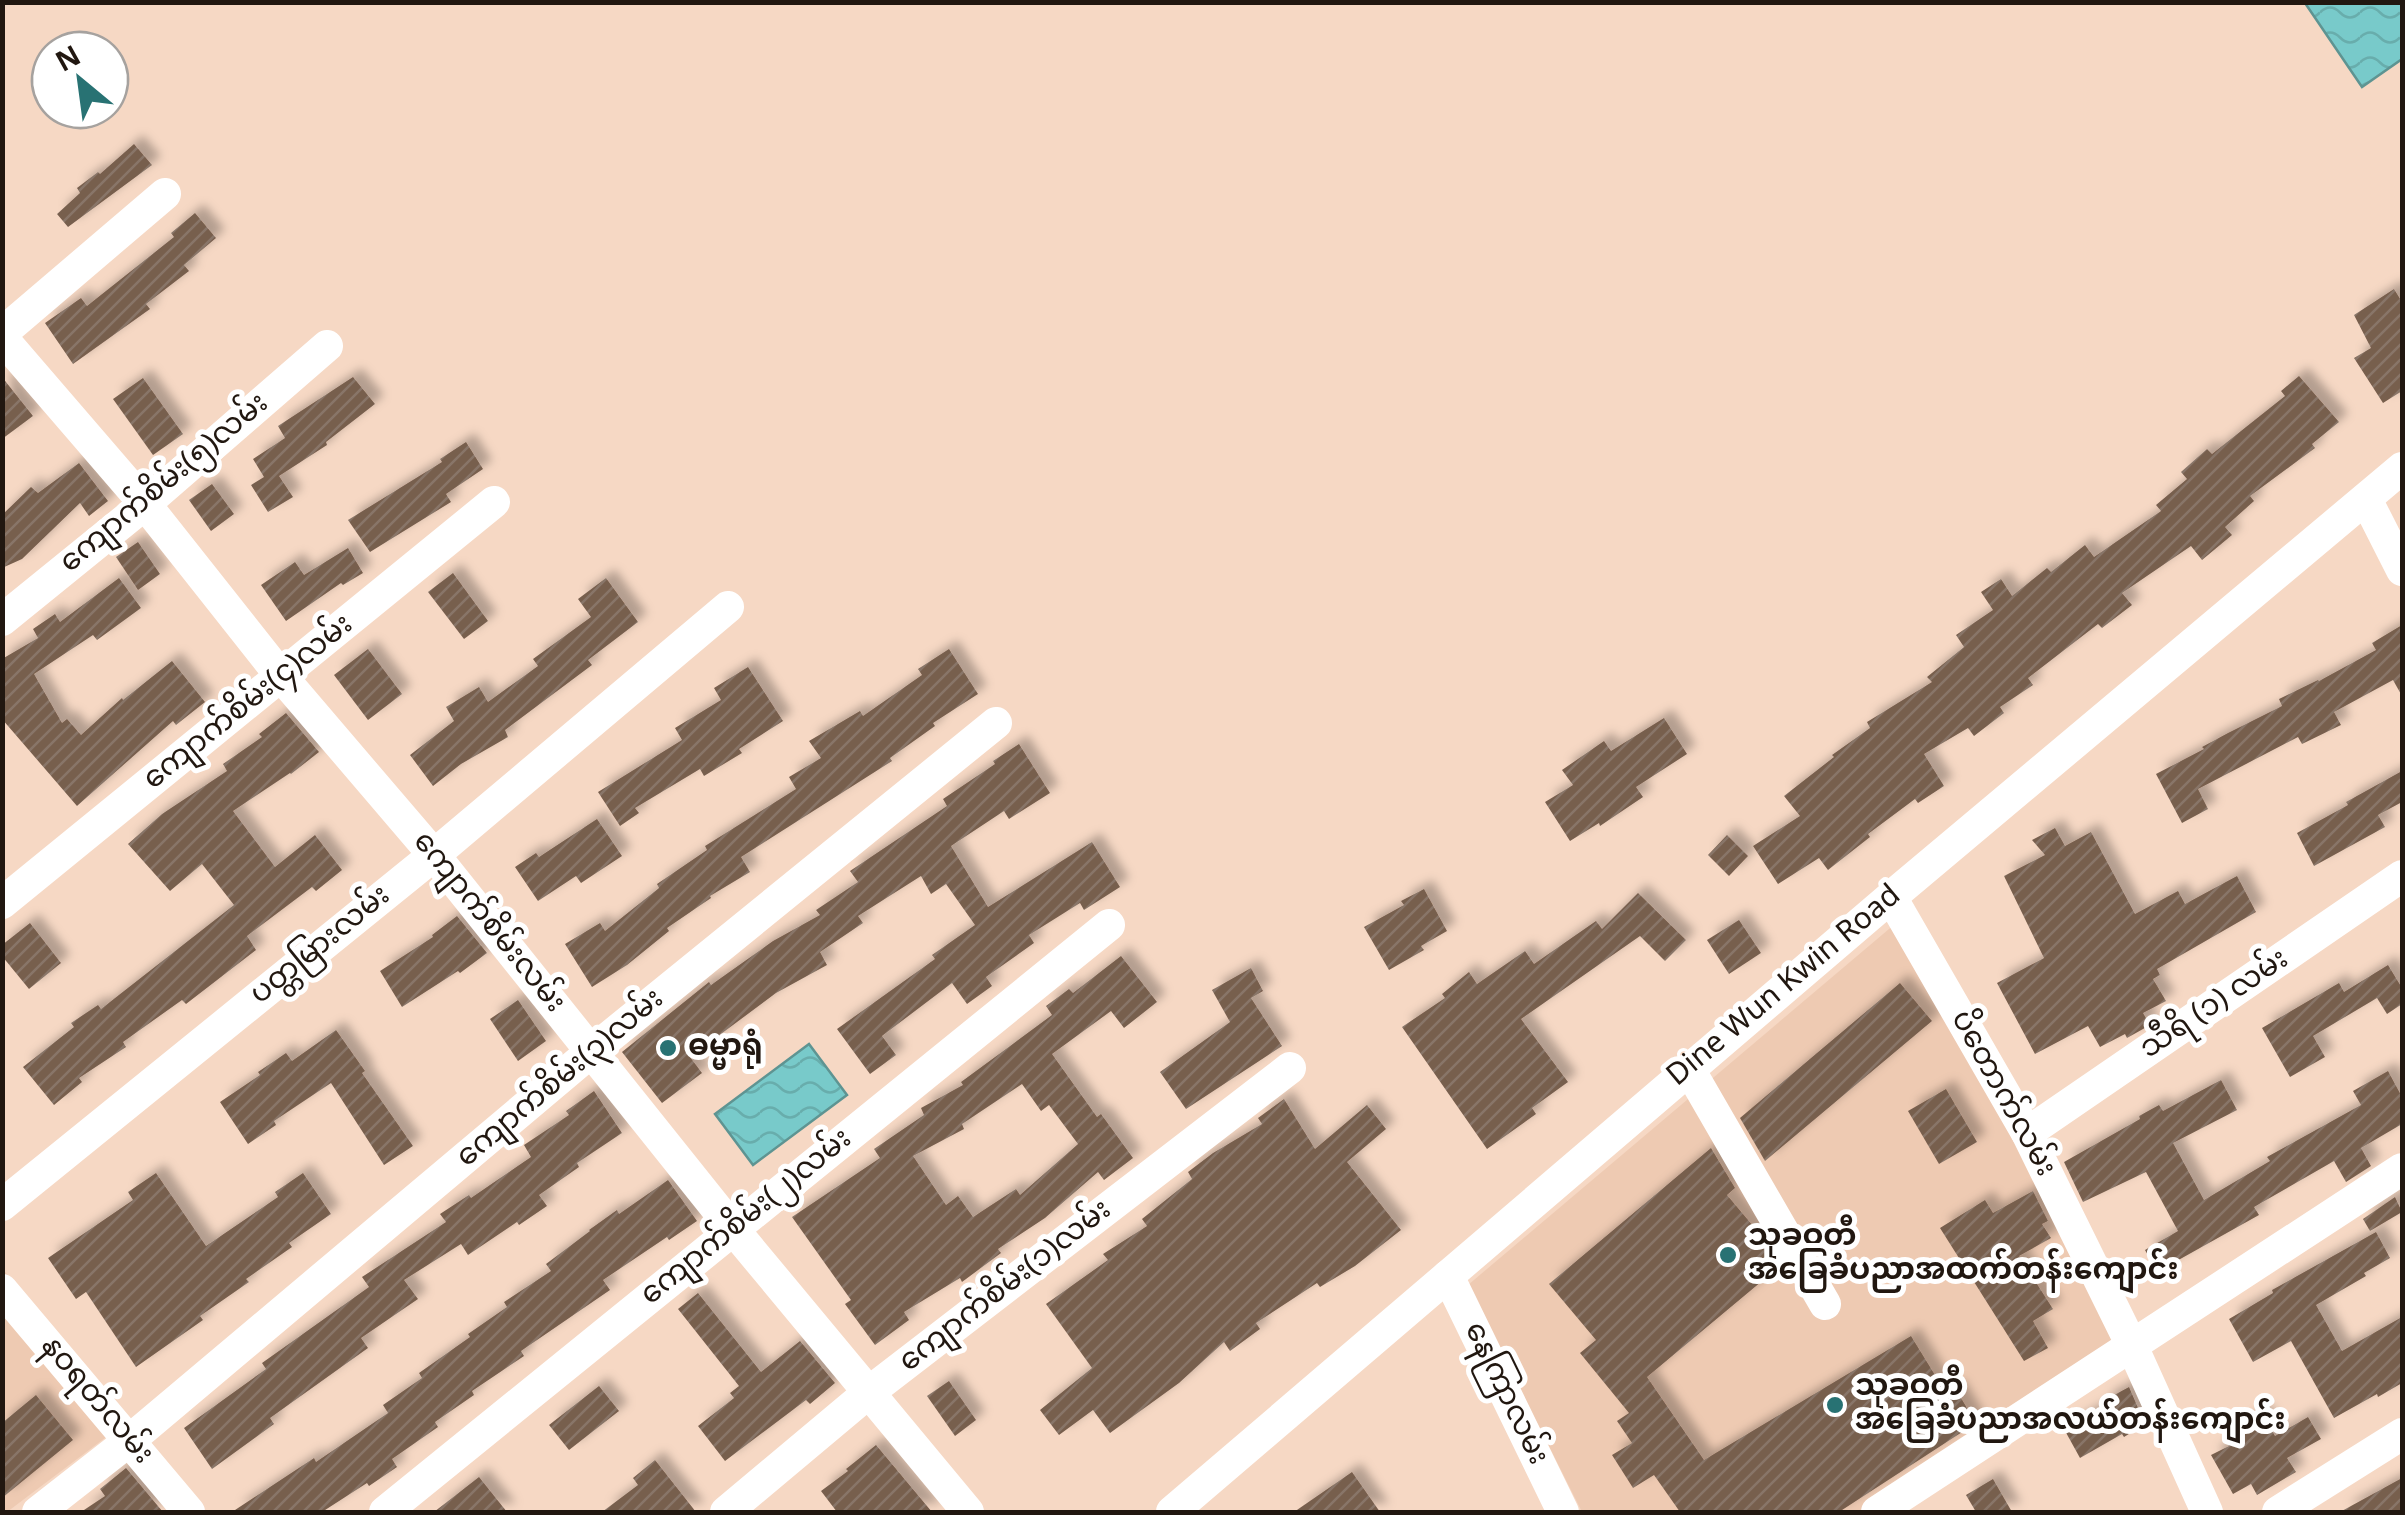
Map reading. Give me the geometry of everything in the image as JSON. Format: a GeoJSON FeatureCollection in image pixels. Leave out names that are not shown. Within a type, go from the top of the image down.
{"type":"FeatureCollection","features":[{"type":"Feature","properties":{"kind":"street"},"geometry":{"type":"LineString","coordinates":[[2,336],[165,194]]}},
{"type":"Feature","properties":{"kind":"street","name":"ကျောက်စိမ်းလမ်း"},"geometry":{"type":"LineString","coordinates":[[2,336],[145,504],[281,676],[434,854],[733,1229],[968,1512]]}},
{"type":"Feature","properties":{"kind":"street","name":"ကျောက်စိမ်း(၅)လမ်း"},"geometry":{"type":"LineString","coordinates":[[2,620],[145,504],[327,346]]}},
{"type":"Feature","properties":{"kind":"street","name":"Dine Wun Kwin Road"},"geometry":{"type":"LineString","coordinates":[[1172,1512],[1891,896],[2402,468]]}},
{"type":"Feature","properties":{"kind":"street"},"geometry":{"type":"LineString","coordinates":[[2366,500],[2402,570]]}},
{"type":"Feature","properties":{"kind":"street","name":"ကျောက်စိမ်း(၄)လမ်း"},"geometry":{"type":"LineString","coordinates":[[2,902],[494,502]]}},
{"type":"Feature","properties":{"kind":"street","name":"ပတ္တမြားလမ်း"},"geometry":{"type":"LineString","coordinates":[[2,1205],[434,854],[728,608]]}},
{"type":"Feature","properties":{"kind":"street","name":"ကျောက်စိမ်း(၃)လမ်း"},"geometry":{"type":"LineString","coordinates":[[38,1512],[130,1440],[592,1051],[996,723]]}},
{"type":"Feature","properties":{"kind":"street","name":"သီရိ (၁) လမ်း"},"geometry":{"type":"LineString","coordinates":[[2028,1133],[2402,876]]}},
{"type":"Feature","properties":{"kind":"street","name":"ပိတောက်လမ်း"},"geometry":{"type":"LineString","coordinates":[[1891,896],[2028,1133],[2132,1346],[2207,1512]]}},
{"type":"Feature","properties":{"kind":"street","name":"ကျောက်စိမ်း(၂)လမ်း"},"geometry":{"type":"LineString","coordinates":[[385,1512],[1109,925]]}},
{"type":"Feature","properties":{"kind":"street","name":"ကျောက်စိမ်း(၁)လမ်း"},"geometry":{"type":"LineString","coordinates":[[726,1512],[868,1393],[1290,1068]]}},
{"type":"Feature","properties":{"kind":"street"},"geometry":{"type":"LineString","coordinates":[[1688,1069],[1824,1304]]}},
{"type":"Feature","properties":{"kind":"street"},"geometry":{"type":"LineString","coordinates":[[1877,1512],[2402,1169]]}},
{"type":"Feature","properties":{"kind":"street","name":"နေကြာလမ်း"},"geometry":{"type":"LineString","coordinates":[[1448,1276],[1563,1512]]}},
{"type":"Feature","properties":{"kind":"street","name":"နဝရတ်လမ်း"},"geometry":{"type":"LineString","coordinates":[[2,1290],[190,1512]]}},
{"type":"Feature","properties":{"kind":"street"},"geometry":{"type":"LineString","coordinates":[[2278,1512],[2402,1434]]}},
{"type":"Feature","properties":{"kind":"shaded area"},"geometry":{"type":"Polygon","coordinates":[[[1915,907],[2135,1334],[1863,1512],[1582,1512],[1468,1285],[1915,907]]]}},
{"type":"Feature","properties":{"kind":"shaded area"},"geometry":{"type":"Polygon","coordinates":[[[2,1268],[126,1422],[7,1512],[2,1512],[2,1268]]]}},
{"type":"Feature","properties":{"kind":"water"},"geometry":{"type":"Polygon","coordinates":[[[2305,3],[2402,3],[2402,59],[2362,87],[2305,3]]]}},
{"type":"Feature","properties":{"kind":"water"},"geometry":{"type":"Polygon","coordinates":[[[809,1044],[847,1095],[753,1165],[715,1114],[809,1044]]]}},
{"type":"Feature","properties":{"kind":"building"},"geometry":{"type":"Polygon","coordinates":[[[134,144],[152,165],[68,227],[57,214],[80,193],[77,188],[134,144]]]}},
{"type":"Feature","properties":{"kind":"building"},"geometry":{"type":"Polygon","coordinates":[[[195,213],[216,238],[184,265],[189,271],[146,304],[150,309],[73,364],[45,323],[81,298],[87,306],[174,237],[171,233],[195,213]]]}},
{"type":"Feature","properties":{"kind":"building"},"geometry":{"type":"Polygon","coordinates":[[[2394,289],[2402,302],[2402,391],[2383,403],[2354,358],[2371,348],[2354,315],[2394,289]]]}},
{"type":"Feature","properties":{"kind":"building"},"geometry":{"type":"Polygon","coordinates":[[[2299,376],[2339,422],[2312,444],[2315,448],[2250,496],[2254,501],[2225,527],[2232,535],[2202,560],[2191,546],[2122,593],[2132,605],[2102,628],[2098,624],[2028,678],[2033,685],[2000,707],[2004,713],[1974,736],[1968,728],[1924,754],[1944,786],[1918,803],[1915,799],[1828,870],[1819,858],[1778,884],[1753,846],[1800,816],[1784,796],[1870,728],[1867,722],[1932,682],[1927,677],[1964,647],[1956,635],[1993,610],[1981,592],[2001,579],[2012,596],[2085,545],[2094,557],[2161,511],[2156,505],[2187,479],[2181,472],[2207,449],[2212,454],[2285,396],[2281,391],[2299,376]]]}},
{"type":"Feature","properties":{"kind":"building"},"geometry":{"type":"Polygon","coordinates":[[[2,377],[33,416],[2,439],[2,377]]]}},
{"type":"Feature","properties":{"kind":"building"},"geometry":{"type":"Polygon","coordinates":[[[353,377],[375,404],[327,445],[279,476],[293,497],[268,512],[251,485],[264,477],[253,459],[285,438],[278,426],[353,377]]]}},
{"type":"Feature","properties":{"kind":"building"},"geometry":{"type":"Polygon","coordinates":[[[143,378],[183,434],[153,455],[113,399],[143,378]]]}},
{"type":"Feature","properties":{"kind":"building"},"geometry":{"type":"Polygon","coordinates":[[[466,442],[483,469],[446,494],[451,502],[370,552],[348,520],[442,462],[440,459],[466,442]]]}},
{"type":"Feature","properties":{"kind":"building"},"geometry":{"type":"Polygon","coordinates":[[[79,463],[108,501],[89,516],[80,503],[22,559],[2,568],[2,515],[31,487],[38,493],[79,463]]]}},
{"type":"Feature","properties":{"kind":"building"},"geometry":{"type":"Polygon","coordinates":[[[212,484],[234,514],[211,531],[189,500],[212,484]]]}},
{"type":"Feature","properties":{"kind":"building"},"geometry":{"type":"Polygon","coordinates":[[[138,542],[160,574],[138,590],[116,557],[138,542]]]}},
{"type":"Feature","properties":{"kind":"building"},"geometry":{"type":"Polygon","coordinates":[[[348,548],[363,573],[341,583],[286,621],[261,585],[295,562],[304,575],[348,548]]]}},
{"type":"Feature","properties":{"kind":"building"},"geometry":{"type":"Polygon","coordinates":[[[453,573],[488,621],[464,639],[428,592],[453,573]]]}},
{"type":"Feature","properties":{"kind":"building"},"geometry":{"type":"Polygon","coordinates":[[[119,578],[141,608],[97,640],[93,635],[34,674],[62,723],[67,719],[81,735],[172,661],[205,702],[176,725],[173,721],[77,806],[2,719],[2,659],[38,638],[33,629],[55,614],[60,622],[119,578]]]}},
{"type":"Feature","properties":{"kind":"building"},"geometry":{"type":"Polygon","coordinates":[[[606,578],[638,622],[588,660],[592,665],[505,730],[508,737],[461,764],[433,786],[410,755],[454,721],[446,707],[479,687],[488,702],[538,666],[533,659],[591,617],[578,599],[606,578]]]}},
{"type":"Feature","properties":{"kind":"building"},"geometry":{"type":"Polygon","coordinates":[[[2402,625],[2402,696],[2393,680],[2334,712],[2341,725],[2302,744],[2298,737],[2198,789],[2208,809],[2182,823],[2156,774],[2282,706],[2279,699],[2376,650],[2372,643],[2402,625]]]}},
{"type":"Feature","properties":{"kind":"building"},"geometry":{"type":"Polygon","coordinates":[[[368,649],[402,694],[368,720],[334,675],[368,649]]]}},
{"type":"Feature","properties":{"kind":"building"},"geometry":{"type":"Polygon","coordinates":[[[949,649],[978,694],[933,723],[935,726],[890,758],[892,761],[741,857],[750,872],[710,896],[627,965],[592,987],[565,944],[600,923],[605,931],[659,888],[657,884],[707,850],[705,846],[796,789],[789,777],[821,758],[809,741],[860,711],[863,716],[922,675],[918,669],[949,649]]]}},
{"type":"Feature","properties":{"kind":"building"},"geometry":{"type":"Polygon","coordinates":[[[748,667],[783,721],[704,776],[700,769],[635,808],[639,813],[620,826],[598,792],[682,740],[675,728],[721,700],[714,688],[748,667]]]}},
{"type":"Feature","properties":{"kind":"building"},"geometry":{"type":"Polygon","coordinates":[[[286,713],[319,752],[233,811],[275,867],[315,835],[342,870],[316,891],[312,887],[247,936],[256,950],[186,1004],[182,1000],[123,1042],[126,1047],[79,1078],[82,1082],[54,1105],[23,1067],[74,1027],[71,1023],[98,1005],[101,1009],[234,905],[202,864],[170,891],[128,844],[162,814],[227,771],[223,764],[262,737],[259,734],[286,713]]]}},
{"type":"Feature","properties":{"kind":"building"},"geometry":{"type":"Polygon","coordinates":[[[1664,718],[1687,754],[1636,787],[1643,797],[1570,841],[1545,802],[1573,785],[1562,770],[1604,741],[1611,751],[1664,718]]]}},
{"type":"Feature","properties":{"kind":"building"},"geometry":{"type":"Polygon","coordinates":[[[1019,744],[1050,793],[1009,819],[1004,811],[951,846],[988,907],[1092,842],[1120,887],[1084,910],[1080,903],[1029,935],[1034,943],[986,977],[992,986],[967,1004],[952,983],[882,1036],[896,1055],[870,1074],[837,1029],[935,959],[932,955],[975,925],[946,884],[931,894],[921,876],[858,916],[863,923],[820,952],[827,965],[776,993],[690,1057],[702,1073],[662,1103],[622,1052],[709,982],[711,985],[773,941],[820,915],[816,910],[858,882],[850,871],[947,806],[943,799],[1019,744]]]}},
{"type":"Feature","properties":{"kind":"building"},"geometry":{"type":"Polygon","coordinates":[[[2402,771],[2402,802],[2378,815],[2385,827],[2314,866],[2297,833],[2402,771]]]}},
{"type":"Feature","properties":{"kind":"building"},"geometry":{"type":"Polygon","coordinates":[[[597,819],[622,856],[581,883],[576,876],[538,901],[515,867],[536,853],[539,857],[597,819]]]}},
{"type":"Feature","properties":{"kind":"building"},"geometry":{"type":"Polygon","coordinates":[[[2055,828],[2065,846],[2091,832],[2135,914],[2178,891],[2185,904],[2237,876],[2256,912],[2157,969],[2160,975],[2153,979],[2166,1001],[2143,1013],[2150,1025],[2100,1047],[2088,1026],[2035,1054],[1997,983],[2044,958],[2004,876],[2045,855],[2032,840],[2055,828]]]}},
{"type":"Feature","properties":{"kind":"building"},"geometry":{"type":"Polygon","coordinates":[[[1727,835],[1748,856],[1729,876],[1708,855],[1727,835]]]}},
{"type":"Feature","properties":{"kind":"building"},"geometry":{"type":"Polygon","coordinates":[[[1424,889],[1447,931],[1389,970],[1364,927],[1424,889]]]}},
{"type":"Feature","properties":{"kind":"building"},"geometry":{"type":"Polygon","coordinates":[[[1638,893],[1686,940],[1665,961],[1640,936],[1521,1019],[1568,1082],[1532,1108],[1536,1114],[1487,1149],[1402,1027],[1445,998],[1442,994],[1469,972],[1477,984],[1525,951],[1534,964],[1596,921],[1602,929],[1638,893]]]}},
{"type":"Feature","properties":{"kind":"building"},"geometry":{"type":"Polygon","coordinates":[[[457,916],[487,953],[402,1007],[380,971],[433,937],[457,916]]]}},
{"type":"Feature","properties":{"kind":"building"},"geometry":{"type":"Polygon","coordinates":[[[1739,920],[1761,953],[1729,974],[1707,940],[1739,920]]]}},
{"type":"Feature","properties":{"kind":"building"},"geometry":{"type":"Polygon","coordinates":[[[30,923],[61,963],[29,989],[2,956],[2,945],[30,923]]]}},
{"type":"Feature","properties":{"kind":"building"},"geometry":{"type":"Polygon","coordinates":[[[1121,956],[1157,1002],[1124,1028],[1111,1011],[1052,1054],[1097,1117],[1101,1114],[1133,1158],[1104,1180],[1098,1172],[1045,1218],[998,1249],[1001,1253],[962,1282],[960,1278],[904,1312],[909,1320],[875,1345],[845,1304],[851,1300],[792,1217],[880,1158],[874,1149],[924,1115],[921,1108],[963,1085],[961,1082],[1052,1015],[1046,1006],[1069,989],[1073,993],[1121,956]],[[1022,1084],[962,1124],[964,1129],[913,1156],[946,1205],[958,1196],[973,1217],[1016,1189],[1020,1195],[1078,1144],[1049,1105],[1041,1111],[1022,1084]]]}},
{"type":"Feature","properties":{"kind":"building"},"geometry":{"type":"Polygon","coordinates":[[[2388,965],[2402,988],[2402,1004],[2387,1014],[2377,998],[2313,1036],[2325,1057],[2290,1077],[2262,1028],[2339,983],[2344,992],[2388,965]]]}},
{"type":"Feature","properties":{"kind":"building"},"geometry":{"type":"Polygon","coordinates":[[[1251,968],[1263,991],[1251,998],[1282,1046],[1186,1109],[1160,1072],[1230,1022],[1212,990],[1251,968]]]}},
{"type":"Feature","properties":{"kind":"building"},"geometry":{"type":"Polygon","coordinates":[[[1900,983],[1932,1021],[1765,1161],[1740,1118],[1900,983]]]}},
{"type":"Feature","properties":{"kind":"building"},"geometry":{"type":"Polygon","coordinates":[[[518,1000],[546,1041],[518,1061],[490,1019],[518,1000]]]}},
{"type":"Feature","properties":{"kind":"building"},"geometry":{"type":"Polygon","coordinates":[[[336,1030],[413,1146],[384,1165],[331,1083],[274,1121],[276,1125],[248,1144],[220,1102],[286,1053],[292,1061],[336,1030]]]}},
{"type":"Feature","properties":{"kind":"building"},"geometry":{"type":"Polygon","coordinates":[[[2388,1071],[2402,1097],[2402,1124],[2361,1148],[2371,1166],[2346,1182],[2334,1161],[2254,1207],[2259,1215],[2157,1272],[2145,1250],[2178,1231],[2146,1172],[2083,1202],[2064,1162],[2159,1105],[2163,1111],[2221,1080],[2237,1110],[2173,1143],[2204,1200],[2270,1161],[2267,1157],[2361,1105],[2353,1091],[2388,1071]]]}},
{"type":"Feature","properties":{"kind":"building"},"geometry":{"type":"Polygon","coordinates":[[[1946,1089],[1977,1142],[1939,1164],[1908,1111],[1946,1089]]]}},
{"type":"Feature","properties":{"kind":"building"},"geometry":{"type":"Polygon","coordinates":[[[594,1091],[622,1133],[539,1195],[547,1206],[519,1225],[517,1222],[468,1255],[461,1244],[404,1280],[418,1299],[361,1338],[368,1348],[270,1418],[274,1424],[212,1469],[184,1428],[266,1369],[262,1363],[369,1287],[362,1277],[446,1222],[440,1214],[531,1157],[524,1145],[569,1115],[566,1111],[594,1091]]]}},
{"type":"Feature","properties":{"kind":"building"},"geometry":{"type":"Polygon","coordinates":[[[1284,1099],[1315,1149],[1367,1105],[1386,1129],[1347,1162],[1401,1230],[1355,1266],[1320,1287],[1317,1283],[1256,1323],[1260,1329],[1230,1351],[1224,1342],[1179,1383],[1110,1433],[1093,1410],[1059,1435],[1040,1410],[1092,1368],[1046,1304],[1108,1260],[1103,1254],[1147,1226],[1142,1219],[1192,1179],[1188,1172],[1262,1124],[1258,1118],[1284,1099]]]}},
{"type":"Feature","properties":{"kind":"building"},"geometry":{"type":"Polygon","coordinates":[[[1711,1148],[1735,1188],[1727,1195],[1764,1239],[1780,1266],[1647,1377],[1704,1460],[1911,1336],[1946,1393],[1955,1388],[1976,1423],[1839,1512],[1680,1512],[1654,1475],[1633,1488],[1612,1455],[1632,1443],[1617,1421],[1629,1413],[1580,1353],[1596,1340],[1549,1284],[1711,1148]]]}},
{"type":"Feature","properties":{"kind":"building"},"geometry":{"type":"Polygon","coordinates":[[[156,1173],[206,1246],[278,1197],[275,1192],[303,1173],[331,1214],[289,1243],[292,1247],[246,1279],[249,1282],[200,1316],[203,1320],[136,1367],[86,1292],[76,1299],[48,1258],[133,1200],[128,1192],[156,1173]]]}},
{"type":"Feature","properties":{"kind":"building"},"geometry":{"type":"Polygon","coordinates":[[[668,1180],[697,1221],[603,1280],[610,1290],[521,1351],[524,1356],[472,1391],[474,1395],[435,1422],[438,1427],[392,1459],[397,1467],[322,1512],[232,1512],[388,1413],[383,1405],[507,1307],[504,1302],[551,1271],[546,1264],[617,1210],[619,1214],[668,1180]]]}},
{"type":"Feature","properties":{"kind":"building"},"geometry":{"type":"Polygon","coordinates":[[[2033,1191],[2048,1221],[2042,1224],[2051,1238],[2019,1256],[2053,1309],[2033,1321],[2048,1348],[2024,1361],[1940,1228],[1985,1200],[1993,1213],[2033,1191]]]}},
{"type":"Feature","properties":{"kind":"building"},"geometry":{"type":"Polygon","coordinates":[[[2395,1197],[2402,1212],[2370,1231],[2363,1219],[2395,1197]]]}},
{"type":"Feature","properties":{"kind":"building"},"geometry":{"type":"Polygon","coordinates":[[[2376,1232],[2390,1258],[2316,1305],[2342,1351],[2402,1317],[2402,1383],[2334,1418],[2291,1341],[2253,1362],[2229,1319],[2273,1293],[2272,1290],[2376,1232]]]}},
{"type":"Feature","properties":{"kind":"building"},"geometry":{"type":"Polygon","coordinates":[[[698,1293],[761,1372],[800,1341],[835,1383],[725,1461],[698,1426],[734,1398],[730,1393],[739,1386],[678,1309],[698,1293]]]}},
{"type":"Feature","properties":{"kind":"building"},"geometry":{"type":"Polygon","coordinates":[[[949,1381],[976,1420],[955,1436],[927,1396],[949,1381]]]}},
{"type":"Feature","properties":{"kind":"building"},"geometry":{"type":"Polygon","coordinates":[[[599,1386],[619,1411],[569,1450],[549,1425],[599,1386]]]}},
{"type":"Feature","properties":{"kind":"building"},"geometry":{"type":"Polygon","coordinates":[[[2129,1387],[2145,1424],[2080,1458],[2064,1429],[2129,1387]]]}},
{"type":"Feature","properties":{"kind":"building"},"geometry":{"type":"Polygon","coordinates":[[[36,1395],[73,1440],[2,1498],[2,1423],[36,1395]]]}},
{"type":"Feature","properties":{"kind":"building"},"geometry":{"type":"Polygon","coordinates":[[[2262,1413],[2275,1436],[2308,1417],[2321,1439],[2287,1458],[2296,1472],[2257,1495],[2251,1484],[2233,1494],[2211,1455],[2229,1446],[2223,1436],[2262,1413]]]}},
{"type":"Feature","properties":{"kind":"building"},"geometry":{"type":"Polygon","coordinates":[[[876,1445],[932,1512],[837,1512],[821,1491],[876,1445]]]}},
{"type":"Feature","properties":{"kind":"building"},"geometry":{"type":"Polygon","coordinates":[[[655,1460],[696,1512],[602,1512],[638,1485],[633,1478],[655,1460]]]}},
{"type":"Feature","properties":{"kind":"building"},"geometry":{"type":"Polygon","coordinates":[[[126,1468],[163,1512],[81,1512],[105,1496],[100,1489],[126,1468]]]}},
{"type":"Feature","properties":{"kind":"building"},"geometry":{"type":"Polygon","coordinates":[[[1352,1472],[1380,1512],[1294,1512],[1352,1472]]]}},
{"type":"Feature","properties":{"kind":"building"},"geometry":{"type":"Polygon","coordinates":[[[479,1477],[507,1512],[434,1512],[479,1477]]]}},
{"type":"Feature","properties":{"kind":"building"},"geometry":{"type":"Polygon","coordinates":[[[2402,1478],[2402,1512],[2340,1512],[2402,1478]]]}},
{"type":"Feature","properties":{"kind":"building"},"geometry":{"type":"Polygon","coordinates":[[[1993,1479],[2012,1512],[1976,1512],[1966,1495],[1993,1479]]]}},
{"type":"Feature","properties":{"kind":"place","name":"ဓမ္မာရုံ"},"geometry":{"type":"Point","coordinates":[668,1048]}},
{"type":"Feature","properties":{"kind":"place","name":"သုခဝတီ အခြေခံပညာအထက်တန်းကျောင်း"},"geometry":{"type":"Point","coordinates":[1728,1255]}},
{"type":"Feature","properties":{"kind":"place","name":"သုခဝတီ အခြေခံပညာအလယ်တန်းကျောင်း"},"geometry":{"type":"Point","coordinates":[1835,1405]}}]}
